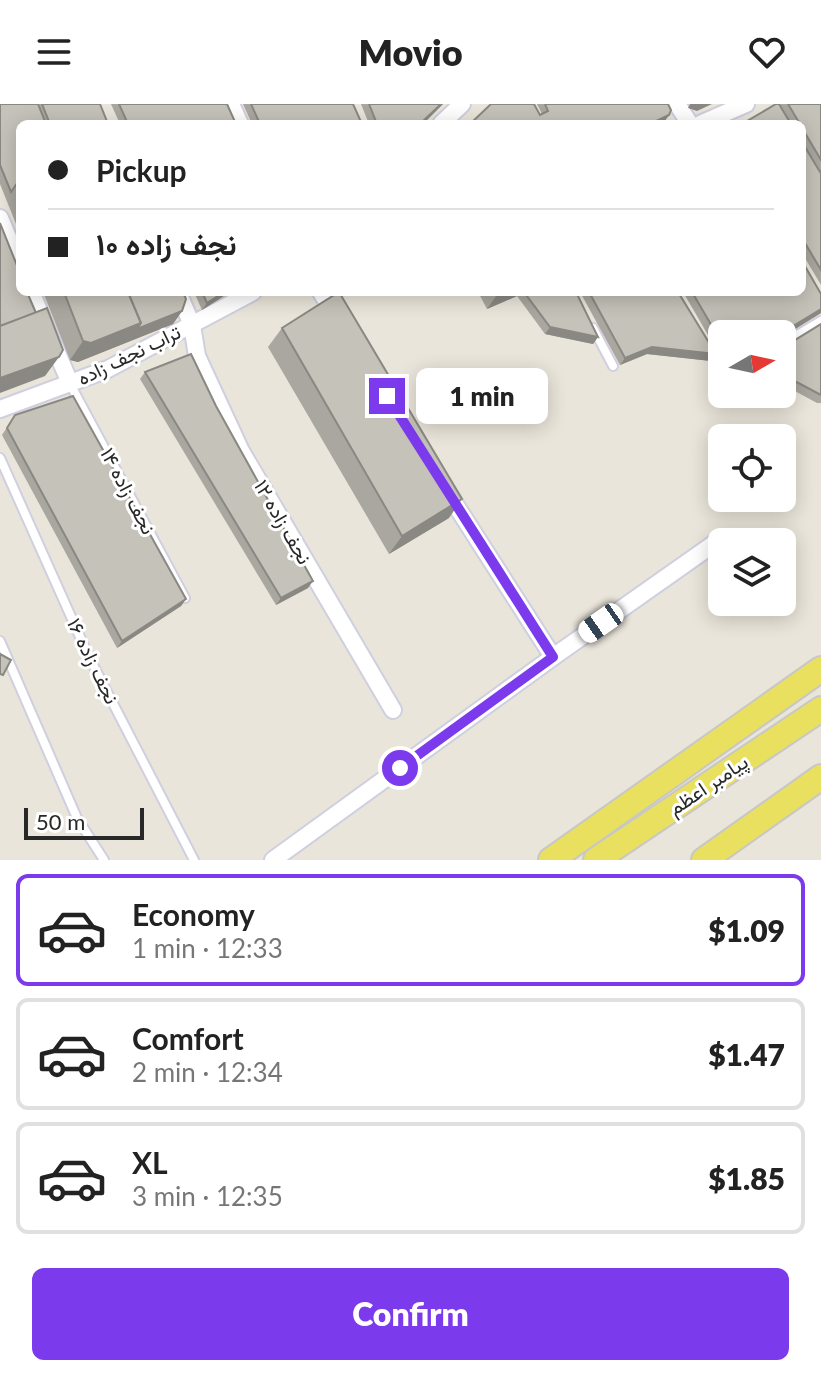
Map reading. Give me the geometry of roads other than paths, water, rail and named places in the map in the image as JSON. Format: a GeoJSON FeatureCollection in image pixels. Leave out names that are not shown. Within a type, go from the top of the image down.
{"type":"FeatureCollection","features":[{"type":"Feature","properties":{"kind":"main road"},"geometry":{"type":"LineString","coordinates":[[551,860],[821,669]]}},
{"type":"Feature","properties":{"kind":"main road","name":"پیامبر اعظم"},"geometry":{"type":"LineString","coordinates":[[596,860],[821,709]]}},
{"type":"Feature","properties":{"kind":"main road"},"geometry":{"type":"LineString","coordinates":[[704,860],[821,777]]}},
{"type":"Feature","properties":{"kind":"street"},"geometry":{"type":"LineString","coordinates":[[445,120],[462,104]]}},
{"type":"Feature","properties":{"kind":"street"},"geometry":{"type":"LineString","coordinates":[[715,120],[746,104]]}},
{"type":"Feature","properties":{"kind":"street"},"geometry":{"type":"LineString","coordinates":[[0,218],[16,256]]}},
{"type":"Feature","properties":{"kind":"street"},"geometry":{"type":"LineString","coordinates":[[33,296],[70,383]]}},
{"type":"Feature","properties":{"kind":"street","name":"نجف زاده ۱۲"},"geometry":{"type":"LineString","coordinates":[[180,296],[192,325],[197,356],[241,451],[393,710]]}},
{"type":"Feature","properties":{"kind":"street","name":"تراب نجف زاده"},"geometry":{"type":"LineString","coordinates":[[0,409],[108,369],[246,296]]}},
{"type":"Feature","properties":{"kind":"street"},"geometry":{"type":"LineString","coordinates":[[323,296],[345,331]]}},
{"type":"Feature","properties":{"kind":"street"},"geometry":{"type":"LineString","coordinates":[[437,474],[553,657]]}},
{"type":"Feature","properties":{"kind":"street"},"geometry":{"type":"LineString","coordinates":[[273,860],[708,548]]}},
{"type":"Feature","properties":{"kind":"lane"},"geometry":{"type":"LineString","coordinates":[[587,317],[613,366]]}},
{"type":"Feature","properties":{"kind":"lane"},"geometry":{"type":"LineString","coordinates":[[796,336],[821,321]]}},
{"type":"Feature","properties":{"kind":"lane","name":"نجف زاده ۱۴"},"geometry":{"type":"LineString","coordinates":[[70,383],[185,598]]}},
{"type":"Feature","properties":{"kind":"lane","name":"نجف زاده ۱۶"},"geometry":{"type":"LineString","coordinates":[[0,458],[89,657],[194,860]]}},
{"type":"Feature","properties":{"kind":"lane"},"geometry":{"type":"LineString","coordinates":[[0,641],[77,818],[104,860]]}}]}
